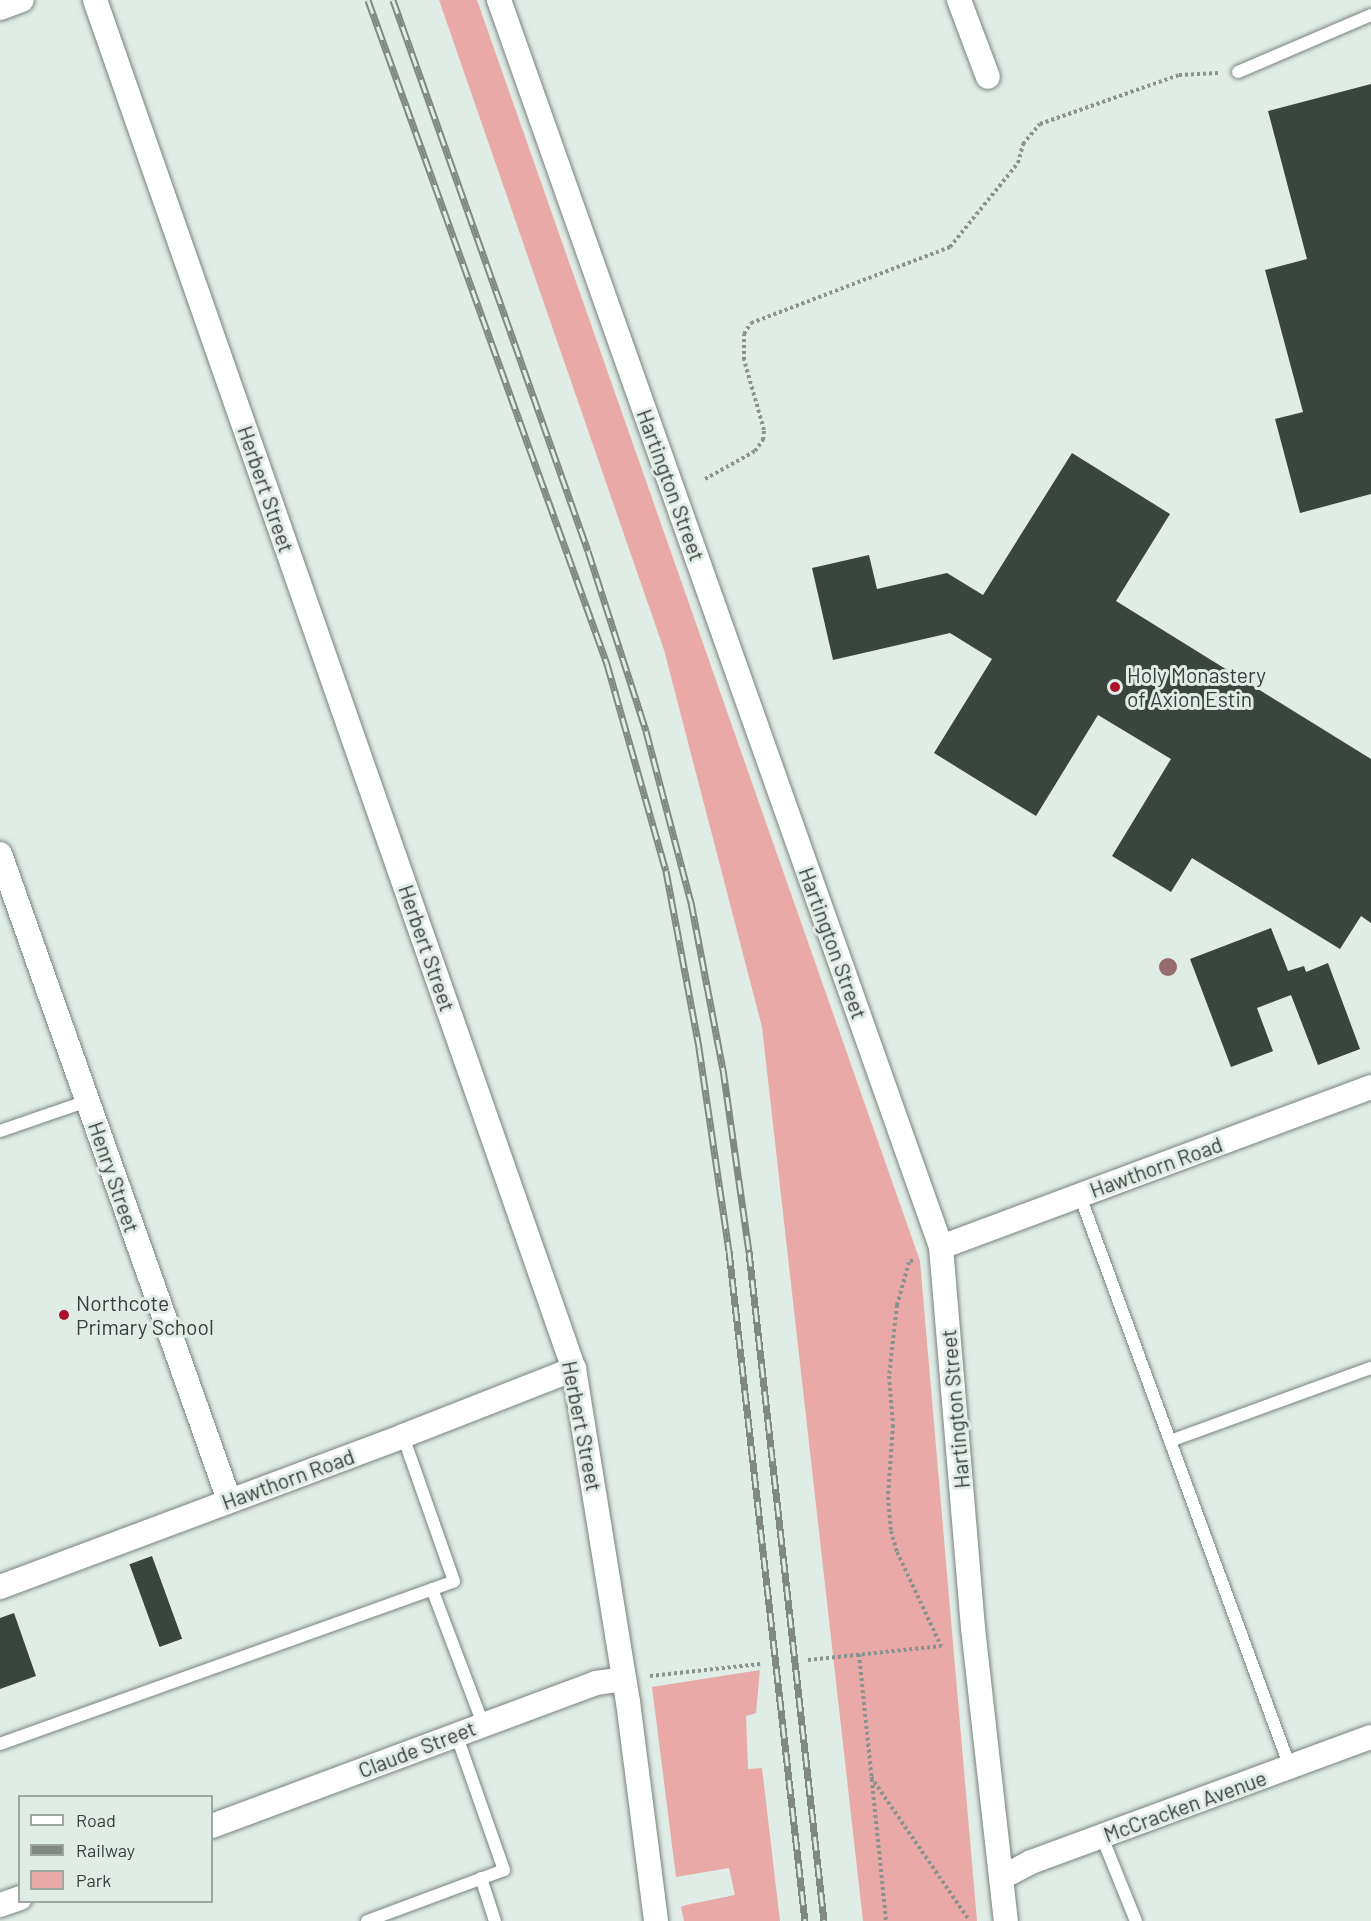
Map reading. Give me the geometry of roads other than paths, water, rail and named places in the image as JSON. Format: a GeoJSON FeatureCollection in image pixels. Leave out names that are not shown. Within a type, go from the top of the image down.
{"type":"FeatureCollection","features":[{"type":"Feature","properties":{"kind":"street"},"geometry":{"type":"LineString","coordinates":[[0,8],[22,0]]}},
{"type":"Feature","properties":{"kind":"street","name":"Herbert Street"},"geometry":{"type":"LineString","coordinates":[[95,0],[574,1369],[635,1677],[656,1921]]}},
{"type":"Feature","properties":{"kind":"street","name":"Hartington Street"},"geometry":{"type":"LineString","coordinates":[[498,0],[941,1247],[974,1642],[1006,1921]]}},
{"type":"Feature","properties":{"kind":"street"},"geometry":{"type":"LineString","coordinates":[[959,0],[988,77]]}},
{"type":"Feature","properties":{"kind":"street","name":"Henry Street"},"geometry":{"type":"LineString","coordinates":[[0,854],[229,1500]]}},
{"type":"Feature","properties":{"kind":"street","name":"Hawthorn Road"},"geometry":{"type":"LineString","coordinates":[[941,1247],[1371,1087]]}},
{"type":"Feature","properties":{"kind":"street","name":"Hawthorn Road"},"geometry":{"type":"LineString","coordinates":[[0,1587],[403,1436],[574,1369]]}},
{"type":"Feature","properties":{"kind":"street","name":"Claude Street"},"geometry":{"type":"LineString","coordinates":[[213,1826],[596,1683],[635,1677]]}},
{"type":"Feature","properties":{"kind":"street","name":"McCracken Avenue"},"geometry":{"type":"LineString","coordinates":[[1000,1878],[1031,1862],[1371,1737]]}},
{"type":"Feature","properties":{"kind":"street"},"geometry":{"type":"LineString","coordinates":[[0,1905],[18,1899]]}},
{"type":"Feature","properties":{"kind":"lane"},"geometry":{"type":"LineString","coordinates":[[1238,72],[1371,15]]}},
{"type":"Feature","properties":{"kind":"lane"},"geometry":{"type":"LineString","coordinates":[[0,1131],[87,1101]]}},
{"type":"Feature","properties":{"kind":"lane"},"geometry":{"type":"LineString","coordinates":[[1080,1196],[1290,1767]]}},
{"type":"Feature","properties":{"kind":"lane"},"geometry":{"type":"LineString","coordinates":[[1170,1441],[1371,1368]]}},
{"type":"Feature","properties":{"kind":"lane"},"geometry":{"type":"LineString","coordinates":[[0,1744],[454,1581],[403,1436]]}},
{"type":"Feature","properties":{"kind":"lane"},"geometry":{"type":"LineString","coordinates":[[432,1589],[483,1724]]}},
{"type":"Feature","properties":{"kind":"lane"},"geometry":{"type":"LineString","coordinates":[[367,1921],[504,1870],[456,1734]]}},
{"type":"Feature","properties":{"kind":"lane"},"geometry":{"type":"LineString","coordinates":[[1102,1837],[1136,1921]]}},
{"type":"Feature","properties":{"kind":"lane"},"geometry":{"type":"LineString","coordinates":[[481,1878],[495,1921]]}},
{"type":"Feature","properties":{"kind":"railway"},"geometry":{"type":"LineString","coordinates":[[368,0],[607,664],[666,871],[699,1048],[729,1251],[805,1921]]}},
{"type":"Feature","properties":{"kind":"railway"},"geometry":{"type":"LineString","coordinates":[[393,0],[588,551],[646,731],[691,902],[723,1069],[749,1252],[824,1921]]}},
{"type":"Feature","properties":{"kind":"place","name":"Holy Monastery of Axion Estin"},"geometry":{"type":"Point","coordinates":[1115,687]}},
{"type":"Feature","properties":{"kind":"place","name":"Northcote Primary School"},"geometry":{"type":"Point","coordinates":[64,1315]}}]}
